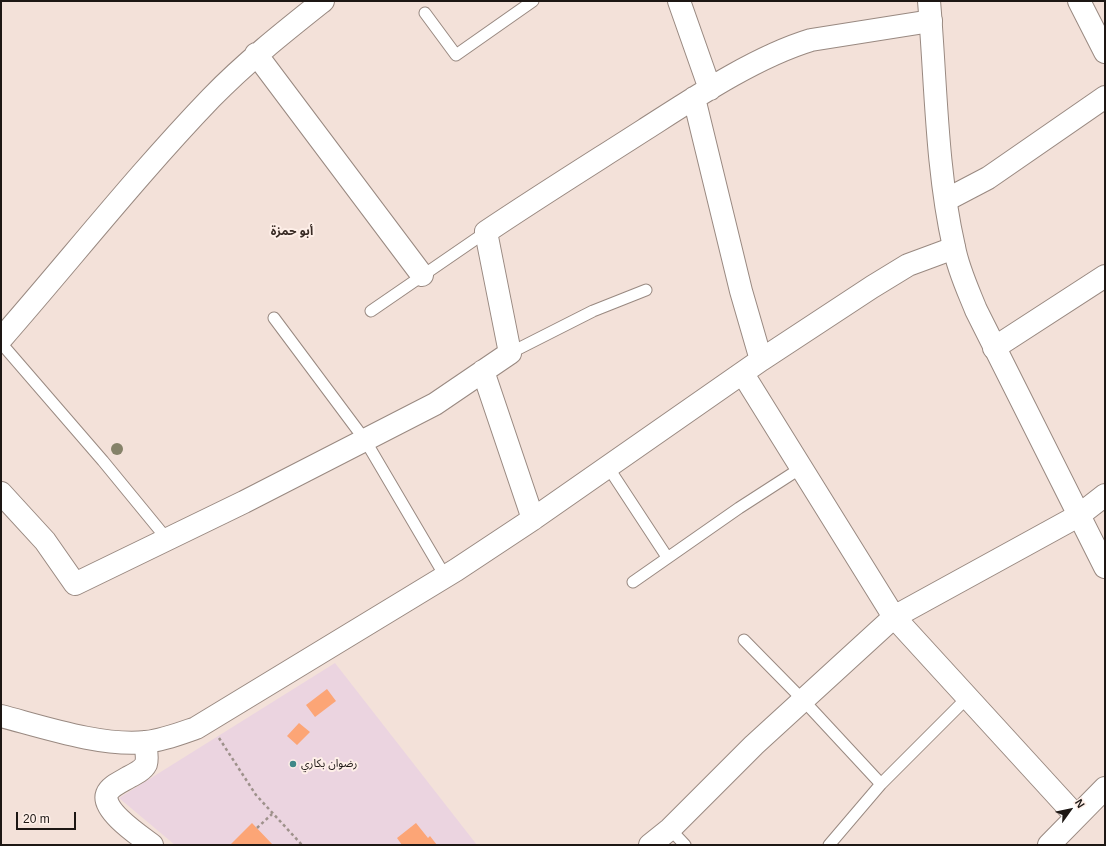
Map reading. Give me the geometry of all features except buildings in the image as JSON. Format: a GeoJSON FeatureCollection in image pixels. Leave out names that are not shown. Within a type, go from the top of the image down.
{"type":"FeatureCollection","features":[{"type":"Feature","properties":{"kind":"street"},"geometry":{"type":"LineString","coordinates":[[1,339],[157,158],[211,98],[256,54],[323,1]]}},
{"type":"Feature","properties":{"kind":"street"},"geometry":{"type":"LineString","coordinates":[[679,1],[702,93],[737,276],[761,360]]}},
{"type":"Feature","properties":{"kind":"street"},"geometry":{"type":"LineString","coordinates":[[1079,1],[1105,52]]}},
{"type":"Feature","properties":{"kind":"street"},"geometry":{"type":"LineString","coordinates":[[1,493],[46,541],[75,584],[435,404],[510,353],[486,232],[702,93],[792,46],[841,35],[930,11],[937,109],[946,200],[954,248],[976,310],[1105,568]]}},
{"type":"Feature","properties":{"kind":"street"},"geometry":{"type":"LineString","coordinates":[[256,54],[422,275]]}},
{"type":"Feature","properties":{"kind":"street"},"geometry":{"type":"LineString","coordinates":[[946,200],[988,178],[1105,97]]}},
{"type":"Feature","properties":{"kind":"street"},"geometry":{"type":"LineString","coordinates":[[1,716],[94,738],[145,742],[169,738],[207,721],[445,576],[533,519],[761,360],[899,270],[954,248]]}},
{"type":"Feature","properties":{"kind":"street"},"geometry":{"type":"LineString","coordinates":[[994,348],[1105,276]]}},
{"type":"Feature","properties":{"kind":"street"},"geometry":{"type":"LineString","coordinates":[[483,372],[533,519]]}},
{"type":"Feature","properties":{"kind":"street"},"geometry":{"type":"LineString","coordinates":[[743,374],[894,617],[1076,816]]}},
{"type":"Feature","properties":{"kind":"street"},"geometry":{"type":"LineString","coordinates":[[650,845],[670,829],[754,745],[894,617],[954,582],[1078,516],[1105,495]]}},
{"type":"Feature","properties":{"kind":"street"},"geometry":{"type":"LineString","coordinates":[[145,742],[146,764],[142,769],[112,788],[106,799],[108,806],[114,814],[152,845]]}},
{"type":"Feature","properties":{"kind":"street"},"geometry":{"type":"LineString","coordinates":[[1049,845],[1105,788]]}},
{"type":"Feature","properties":{"kind":"lane"},"geometry":{"type":"LineString","coordinates":[[425,13],[456,56],[533,1]]}},
{"type":"Feature","properties":{"kind":"lane"},"geometry":{"type":"LineString","coordinates":[[371,311],[486,232]]}},
{"type":"Feature","properties":{"kind":"lane"},"geometry":{"type":"LineString","coordinates":[[510,353],[594,311],[646,290]]}},
{"type":"Feature","properties":{"kind":"lane"},"geometry":{"type":"LineString","coordinates":[[274,318],[365,440],[445,576]]}},
{"type":"Feature","properties":{"kind":"lane"},"geometry":{"type":"LineString","coordinates":[[1,343],[103,461],[167,539]]}},
{"type":"Feature","properties":{"kind":"lane"},"geometry":{"type":"LineString","coordinates":[[608,467],[667,557]]}},
{"type":"Feature","properties":{"kind":"lane"},"geometry":{"type":"LineString","coordinates":[[633,582],[667,557],[802,468]]}},
{"type":"Feature","properties":{"kind":"lane"},"geometry":{"type":"LineString","coordinates":[[744,640],[803,700],[881,784]]}},
{"type":"Feature","properties":{"kind":"lane"},"geometry":{"type":"LineString","coordinates":[[829,845],[881,784],[968,697]]}},
{"type":"Feature","properties":{"kind":"lane"},"geometry":{"type":"LineString","coordinates":[[670,829],[685,845]]}},
{"type":"Feature","properties":{"kind":"path"},"geometry":{"type":"LineString","coordinates":[[207,721],[256,795],[302,845]]}},
{"type":"Feature","properties":{"kind":"path"},"geometry":{"type":"LineString","coordinates":[[257,828],[272,814]]}},
{"type":"Feature","properties":{"kind":"shaded area","name":"رضوان بكاري"},"geometry":{"type":"Polygon","coordinates":[[[335,663],[477,845],[175,845],[119,798],[335,663]]]}},
{"type":"Feature","properties":{"kind":"place","name":"رضوان بكاري"},"geometry":{"type":"Point","coordinates":[293,764]}},
{"type":"Feature","properties":{"kind":"district","name":"أبو حمزة"},"geometry":{"type":"Point","coordinates":[292,232]}}]}
